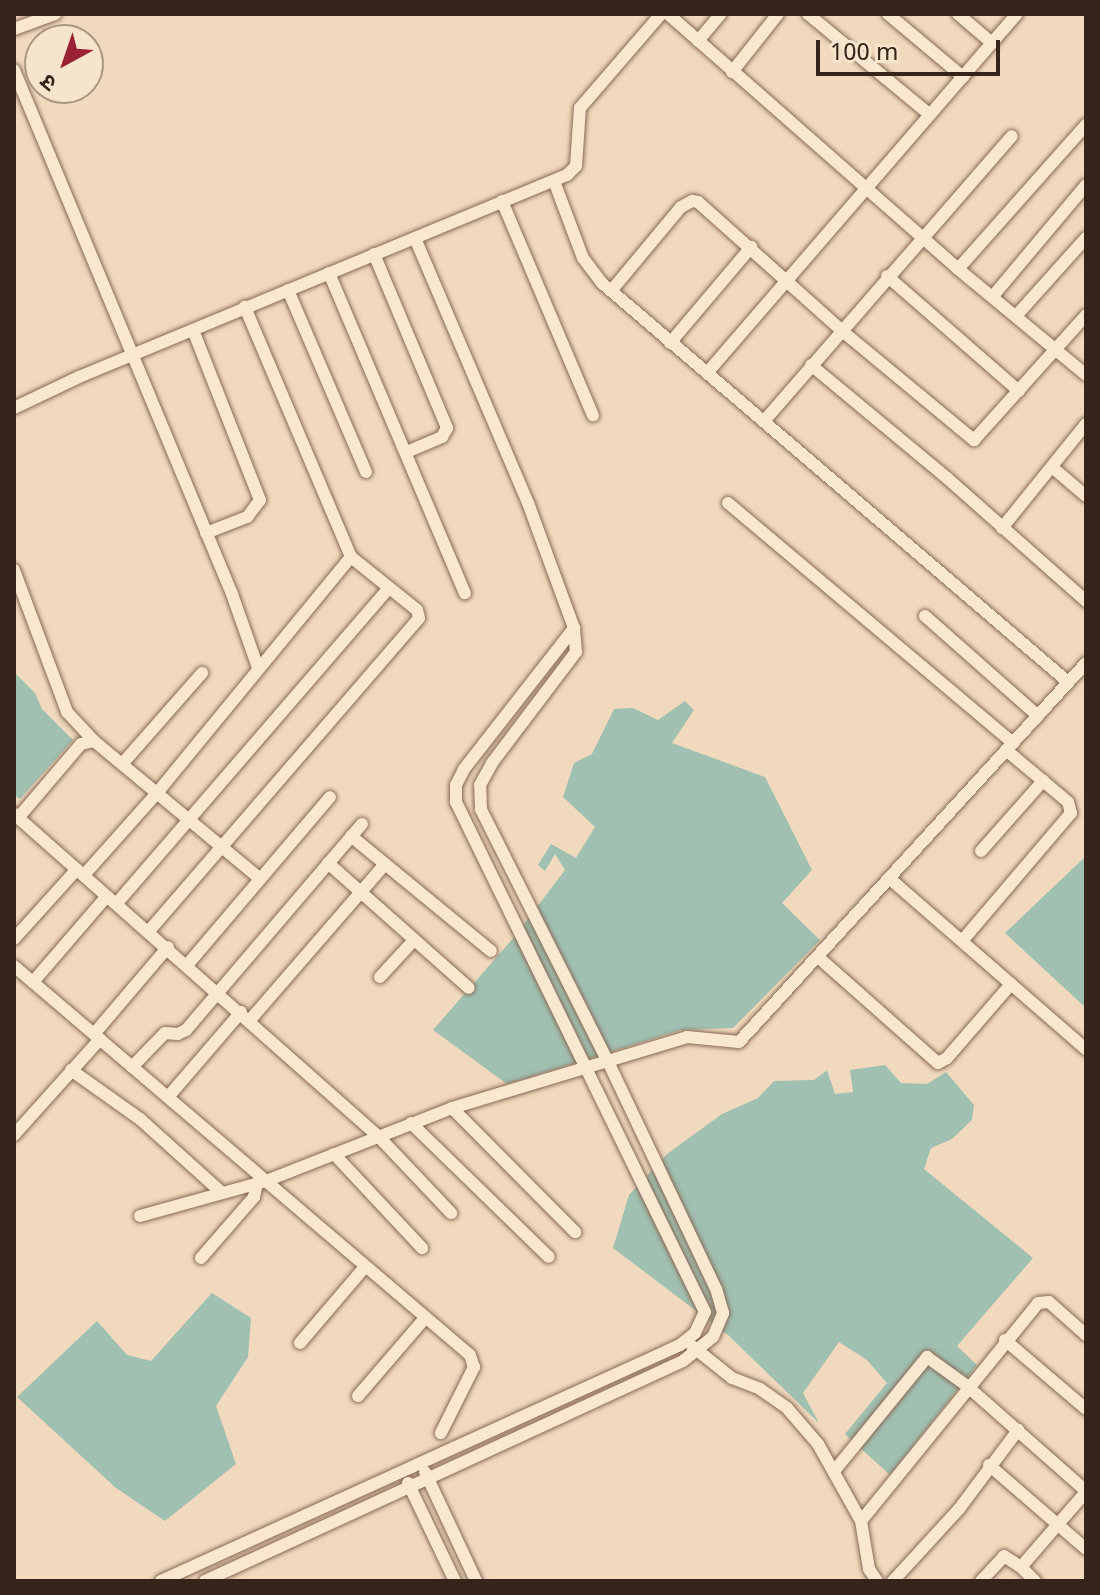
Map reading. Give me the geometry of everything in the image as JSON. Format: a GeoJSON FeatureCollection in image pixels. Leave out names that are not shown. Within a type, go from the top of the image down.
{"type":"FeatureCollection","features":[{"type":"Feature","properties":{"kind":"street"},"geometry":{"type":"LineString","coordinates":[[14,29],[55,14]]}},
{"type":"Feature","properties":{"kind":"street"},"geometry":{"type":"LineString","coordinates":[[14,408],[245,307],[554,181],[576,166],[580,108],[661,14]]}},
{"type":"Feature","properties":{"kind":"street"},"geometry":{"type":"LineString","coordinates":[[668,14],[958,269],[1086,375]]}},
{"type":"Feature","properties":{"kind":"street"},"geometry":{"type":"LineString","coordinates":[[698,41],[721,14]]}},
{"type":"Feature","properties":{"kind":"street"},"geometry":{"type":"LineString","coordinates":[[732,72],[778,14]]}},
{"type":"Feature","properties":{"kind":"street"},"geometry":{"type":"LineString","coordinates":[[808,14],[930,115]]}},
{"type":"Feature","properties":{"kind":"street"},"geometry":{"type":"LineString","coordinates":[[888,14],[963,77]]}},
{"type":"Feature","properties":{"kind":"street"},"geometry":{"type":"LineString","coordinates":[[958,14],[992,43]]}},
{"type":"Feature","properties":{"kind":"street"},"geometry":{"type":"LineString","coordinates":[[707,373],[1017,14]]}},
{"type":"Feature","properties":{"kind":"street"},"geometry":{"type":"LineString","coordinates":[[14,70],[134,356],[258,668]]}},
{"type":"Feature","properties":{"kind":"street"},"geometry":{"type":"LineString","coordinates":[[958,269],[1086,125]]}},
{"type":"Feature","properties":{"kind":"street"},"geometry":{"type":"LineString","coordinates":[[765,420],[887,276],[1012,136]]}},
{"type":"Feature","properties":{"kind":"street"},"geometry":{"type":"LineString","coordinates":[[554,181],[583,258],[611,291],[1068,682]]}},
{"type":"Feature","properties":{"kind":"street"},"geometry":{"type":"LineString","coordinates":[[993,296],[1086,185]]}},
{"type":"Feature","properties":{"kind":"street"},"geometry":{"type":"LineString","coordinates":[[502,201],[593,415]]}},
{"type":"Feature","properties":{"kind":"street"},"geometry":{"type":"LineString","coordinates":[[611,291],[681,207],[692,201],[751,247],[841,330],[974,440],[1086,315]]}},
{"type":"Feature","properties":{"kind":"street"},"geometry":{"type":"LineString","coordinates":[[205,1581],[683,1361],[698,1351],[720,1325],[723,1313],[716,1289],[608,1062],[488,825],[478,797],[480,785],[492,763],[576,652],[574,628],[528,503],[415,238]]}},
{"type":"Feature","properties":{"kind":"street"},"geometry":{"type":"LineString","coordinates":[[1016,316],[1086,238]]}},
{"type":"Feature","properties":{"kind":"street"},"geometry":{"type":"LineString","coordinates":[[670,343],[751,247]]}},
{"type":"Feature","properties":{"kind":"street"},"geometry":{"type":"LineString","coordinates":[[374,254],[447,428],[442,437],[406,452]]}},
{"type":"Feature","properties":{"kind":"street"},"geometry":{"type":"LineString","coordinates":[[329,273],[465,593]]}},
{"type":"Feature","properties":{"kind":"street"},"geometry":{"type":"LineString","coordinates":[[887,276],[1019,391]]}},
{"type":"Feature","properties":{"kind":"street"},"geometry":{"type":"LineString","coordinates":[[288,290],[366,472]]}},
{"type":"Feature","properties":{"kind":"street"},"geometry":{"type":"LineString","coordinates":[[149,931],[220,845],[417,622],[417,610],[351,557],[245,307]]}},
{"type":"Feature","properties":{"kind":"street"},"geometry":{"type":"LineString","coordinates":[[193,330],[260,500],[247,517],[206,533]]}},
{"type":"Feature","properties":{"kind":"street"},"geometry":{"type":"LineString","coordinates":[[811,365],[1086,601]]}},
{"type":"Feature","properties":{"kind":"street"},"geometry":{"type":"LineString","coordinates":[[1002,528],[1086,424]]}},
{"type":"Feature","properties":{"kind":"street"},"geometry":{"type":"LineString","coordinates":[[1052,467],[1086,496]]}},
{"type":"Feature","properties":{"kind":"street"},"geometry":{"type":"LineString","coordinates":[[728,503],[1009,746],[1068,802],[1071,813],[962,941]]}},
{"type":"Feature","properties":{"kind":"street"},"geometry":{"type":"LineString","coordinates":[[14,939],[157,793],[351,557]]}},
{"type":"Feature","properties":{"kind":"street"},"geometry":{"type":"LineString","coordinates":[[14,570],[67,712],[94,741],[260,879]]}},
{"type":"Feature","properties":{"kind":"street"},"geometry":{"type":"LineString","coordinates":[[33,982],[190,819],[388,589]]}},
{"type":"Feature","properties":{"kind":"street"},"geometry":{"type":"LineString","coordinates":[[925,616],[1038,716]]}},
{"type":"Feature","properties":{"kind":"street"},"geometry":{"type":"LineString","coordinates":[[161,1581],[686,1340],[695,1333],[705,1312],[456,802],[456,785],[464,769],[574,628]]}},
{"type":"Feature","properties":{"kind":"street"},"geometry":{"type":"LineString","coordinates":[[140,1216],[262,1182],[452,1108],[687,1037],[739,1042],[1086,663]]}},
{"type":"Feature","properties":{"kind":"street"},"geometry":{"type":"LineString","coordinates":[[123,763],[202,673]]}},
{"type":"Feature","properties":{"kind":"street"},"geometry":{"type":"LineString","coordinates":[[94,741],[81,744],[16,816],[188,964],[379,1137],[451,1213]]}},
{"type":"Feature","properties":{"kind":"street"},"geometry":{"type":"LineString","coordinates":[[981,851],[1043,781]]}},
{"type":"Feature","properties":{"kind":"street"},"geometry":{"type":"LineString","coordinates":[[188,964],[330,797]]}},
{"type":"Feature","properties":{"kind":"street"},"geometry":{"type":"LineString","coordinates":[[132,1067],[165,1033],[182,1033],[362,824]]}},
{"type":"Feature","properties":{"kind":"street"},"geometry":{"type":"LineString","coordinates":[[351,836],[491,951]]}},
{"type":"Feature","properties":{"kind":"street"},"geometry":{"type":"LineString","coordinates":[[328,863],[469,988]]}},
{"type":"Feature","properties":{"kind":"street"},"geometry":{"type":"LineString","coordinates":[[168,1097],[385,864]]}},
{"type":"Feature","properties":{"kind":"street"},"geometry":{"type":"LineString","coordinates":[[889,878],[1086,1049]]}},
{"type":"Feature","properties":{"kind":"street"},"geometry":{"type":"LineString","coordinates":[[380,977],[414,940]]}},
{"type":"Feature","properties":{"kind":"street"},"geometry":{"type":"LineString","coordinates":[[14,1135],[71,1070],[168,947]]}},
{"type":"Feature","properties":{"kind":"street"},"geometry":{"type":"LineString","coordinates":[[818,957],[938,1063],[947,1058],[1011,984]]}},
{"type":"Feature","properties":{"kind":"street"},"geometry":{"type":"LineString","coordinates":[[15,968],[168,1097],[262,1182],[470,1355],[474,1367],[441,1433]]}},
{"type":"Feature","properties":{"kind":"street"},"geometry":{"type":"LineString","coordinates":[[71,1070],[140,1119],[221,1192]]}},
{"type":"Feature","properties":{"kind":"street"},"geometry":{"type":"LineString","coordinates":[[452,1108],[575,1232]]}},
{"type":"Feature","properties":{"kind":"street"},"geometry":{"type":"LineString","coordinates":[[411,1123],[549,1257]]}},
{"type":"Feature","properties":{"kind":"street"},"geometry":{"type":"LineString","coordinates":[[334,1154],[422,1248]]}},
{"type":"Feature","properties":{"kind":"street"},"geometry":{"type":"LineString","coordinates":[[201,1258],[254,1197],[262,1182]]}},
{"type":"Feature","properties":{"kind":"street"},"geometry":{"type":"LineString","coordinates":[[300,1343],[365,1267]]}},
{"type":"Feature","properties":{"kind":"street"},"geometry":{"type":"LineString","coordinates":[[861,1521],[967,1386],[1043,1300],[1086,1335]]}},
{"type":"Feature","properties":{"kind":"street"},"geometry":{"type":"LineString","coordinates":[[358,1396],[425,1318]]}},
{"type":"Feature","properties":{"kind":"street"},"geometry":{"type":"LineString","coordinates":[[686,1340],[732,1378],[760,1389],[787,1408],[835,1470],[861,1521],[869,1569],[877,1581]]}},
{"type":"Feature","properties":{"kind":"street"},"geometry":{"type":"LineString","coordinates":[[1005,1340],[1086,1409]]}},
{"type":"Feature","properties":{"kind":"street"},"geometry":{"type":"LineString","coordinates":[[835,1470],[922,1360],[933,1359],[1086,1491],[1021,1567]]}},
{"type":"Feature","properties":{"kind":"street"},"geometry":{"type":"LineString","coordinates":[[893,1581],[959,1509],[1018,1430]]}},
{"type":"Feature","properties":{"kind":"street"},"geometry":{"type":"LineString","coordinates":[[419,1462],[476,1581]]}},
{"type":"Feature","properties":{"kind":"street"},"geometry":{"type":"LineString","coordinates":[[989,1465],[1086,1549]]}},
{"type":"Feature","properties":{"kind":"street"},"geometry":{"type":"LineString","coordinates":[[401,1471],[455,1581]]}},
{"type":"Feature","properties":{"kind":"street"},"geometry":{"type":"LineString","coordinates":[[981,1581],[1004,1556],[1035,1581]]}},
{"type":"Feature","properties":{"kind":"shaded area"},"geometry":{"type":"Polygon","coordinates":[[[14,672],[35,693],[42,709],[73,740],[20,799],[14,795],[14,672]]]}},
{"type":"Feature","properties":{"kind":"shaded area"},"geometry":{"type":"Polygon","coordinates":[[[685,701],[694,710],[672,743],[765,777],[812,870],[782,903],[820,940],[733,1028],[681,1030],[507,1084],[433,1030],[515,936],[565,870],[555,854],[545,871],[538,865],[551,844],[576,858],[595,827],[563,797],[574,763],[592,754],[614,709],[633,708],[658,720],[685,701]]]}},
{"type":"Feature","properties":{"kind":"shaded area"},"geometry":{"type":"Polygon","coordinates":[[[1086,856],[1086,1008],[1005,933],[1086,856]]]}},
{"type":"Feature","properties":{"kind":"shaded area"},"geometry":{"type":"Polygon","coordinates":[[[885,1065],[901,1083],[927,1084],[946,1072],[974,1105],[972,1120],[952,1139],[931,1148],[924,1169],[1033,1258],[957,1346],[977,1365],[890,1475],[845,1434],[887,1383],[867,1360],[839,1342],[803,1393],[819,1423],[728,1335],[613,1248],[629,1195],[667,1154],[722,1114],[758,1098],[774,1081],[814,1080],[827,1070],[835,1094],[853,1092],[850,1070],[885,1065]]]}},
{"type":"Feature","properties":{"kind":"shaded area"},"geometry":{"type":"Polygon","coordinates":[[[212,1293],[251,1318],[248,1357],[216,1406],[236,1464],[165,1521],[116,1488],[17,1397],[97,1321],[127,1355],[151,1361],[212,1293]]]}}]}
